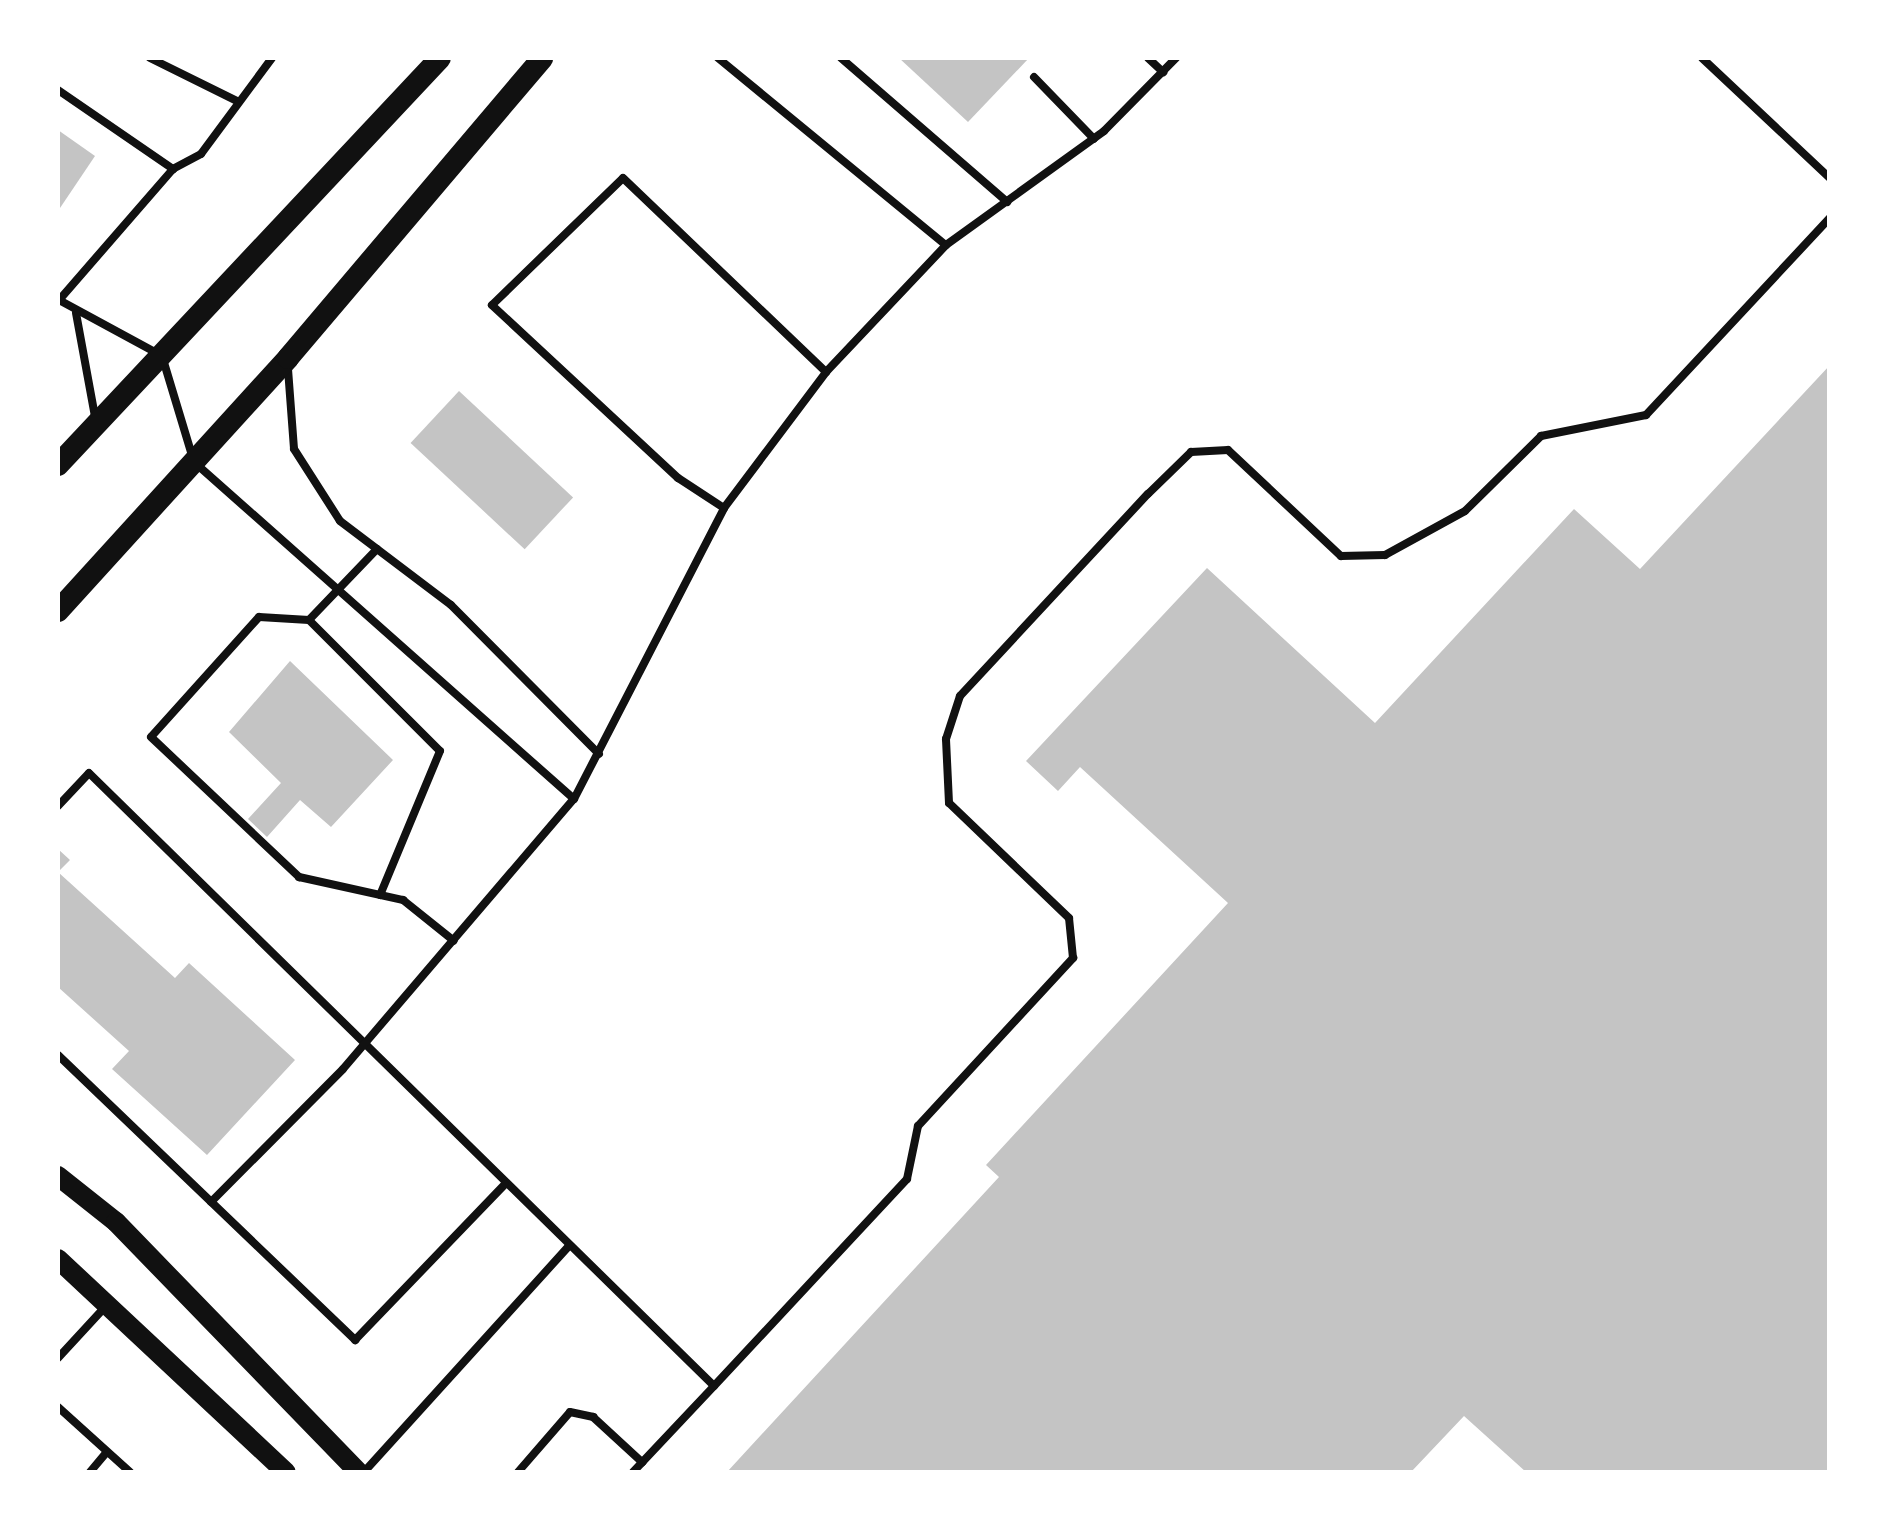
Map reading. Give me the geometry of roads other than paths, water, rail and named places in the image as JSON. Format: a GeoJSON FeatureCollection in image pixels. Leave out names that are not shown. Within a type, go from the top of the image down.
{"type":"FeatureCollection","features":[{"type":"Feature","properties":{"kind":"main road"},"geometry":{"type":"LineString","coordinates":[[58,465],[440,58]]}},
{"type":"Feature","properties":{"kind":"main road"},"geometry":{"type":"LineString","coordinates":[[58,611],[288,358],[542,58]]}},
{"type":"Feature","properties":{"kind":"main road"},"geometry":{"type":"LineString","coordinates":[[58,1176],[116,1222],[361,1472]]}},
{"type":"Feature","properties":{"kind":"main road"},"geometry":{"type":"LineString","coordinates":[[58,1259],[109,1302],[286,1472]]}},
{"type":"Feature","properties":{"kind":"lane"},"geometry":{"type":"LineString","coordinates":[[150,58],[239,102]]}},
{"type":"Feature","properties":{"kind":"lane"},"geometry":{"type":"LineString","coordinates":[[272,58],[201,154],[173,169],[58,300],[162,356],[194,462],[574,799]]}},
{"type":"Feature","properties":{"kind":"lane"},"geometry":{"type":"LineString","coordinates":[[718,58],[946,245]]}},
{"type":"Feature","properties":{"kind":"lane"},"geometry":{"type":"LineString","coordinates":[[841,58],[1006,202]]}},
{"type":"Feature","properties":{"kind":"lane"},"geometry":{"type":"LineString","coordinates":[[1148,58],[1163,72]]}},
{"type":"Feature","properties":{"kind":"lane"},"geometry":{"type":"LineString","coordinates":[[211,1202],[363,1047],[574,799],[724,508],[826,372],[946,245],[1094,139],[1176,58]]}},
{"type":"Feature","properties":{"kind":"lane"},"geometry":{"type":"LineString","coordinates":[[1702,58],[1830,178]]}},
{"type":"Feature","properties":{"kind":"lane"},"geometry":{"type":"LineString","coordinates":[[1034,78],[1094,139]]}},
{"type":"Feature","properties":{"kind":"lane"},"geometry":{"type":"LineString","coordinates":[[58,90],[173,169]]}},
{"type":"Feature","properties":{"kind":"lane"},"geometry":{"type":"LineString","coordinates":[[724,508],[678,478],[492,305],[623,178],[826,372]]}},
{"type":"Feature","properties":{"kind":"lane"},"geometry":{"type":"LineString","coordinates":[[633,1472],[907,1179],[918,1126],[1073,958],[1069,918],[949,803],[946,739],[960,696],[1148,494],[1192,452],[1228,450],[1341,556],[1385,555],[1457,516],[1541,436],[1646,416],[1830,218]]}},
{"type":"Feature","properties":{"kind":"lane"},"geometry":{"type":"LineString","coordinates":[[76,313],[96,424]]}},
{"type":"Feature","properties":{"kind":"lane"},"geometry":{"type":"LineString","coordinates":[[288,358],[294,449],[340,520],[452,605],[599,754]]}},
{"type":"Feature","properties":{"kind":"lane"},"geometry":{"type":"LineString","coordinates":[[309,620],[378,549]]}},
{"type":"Feature","properties":{"kind":"lane"},"geometry":{"type":"LineString","coordinates":[[380,895],[440,750],[309,620],[259,616],[150,737],[299,877],[380,895],[403,900],[454,941]]}},
{"type":"Feature","properties":{"kind":"lane"},"geometry":{"type":"LineString","coordinates":[[58,806],[89,773],[363,1047],[714,1386]]}},
{"type":"Feature","properties":{"kind":"lane"},"geometry":{"type":"LineString","coordinates":[[58,1055],[354,1340],[505,1184]]}},
{"type":"Feature","properties":{"kind":"lane"},"geometry":{"type":"LineString","coordinates":[[361,1472],[569,1246]]}},
{"type":"Feature","properties":{"kind":"lane"},"geometry":{"type":"LineString","coordinates":[[58,1358],[109,1302]]}},
{"type":"Feature","properties":{"kind":"lane"},"geometry":{"type":"LineString","coordinates":[[58,1407],[130,1472]]}},
{"type":"Feature","properties":{"kind":"lane"},"geometry":{"type":"LineString","coordinates":[[518,1472],[570,1412],[593,1417],[642,1462]]}},
{"type":"Feature","properties":{"kind":"lane"},"geometry":{"type":"LineString","coordinates":[[90,1472],[108,1452]]}}]}
